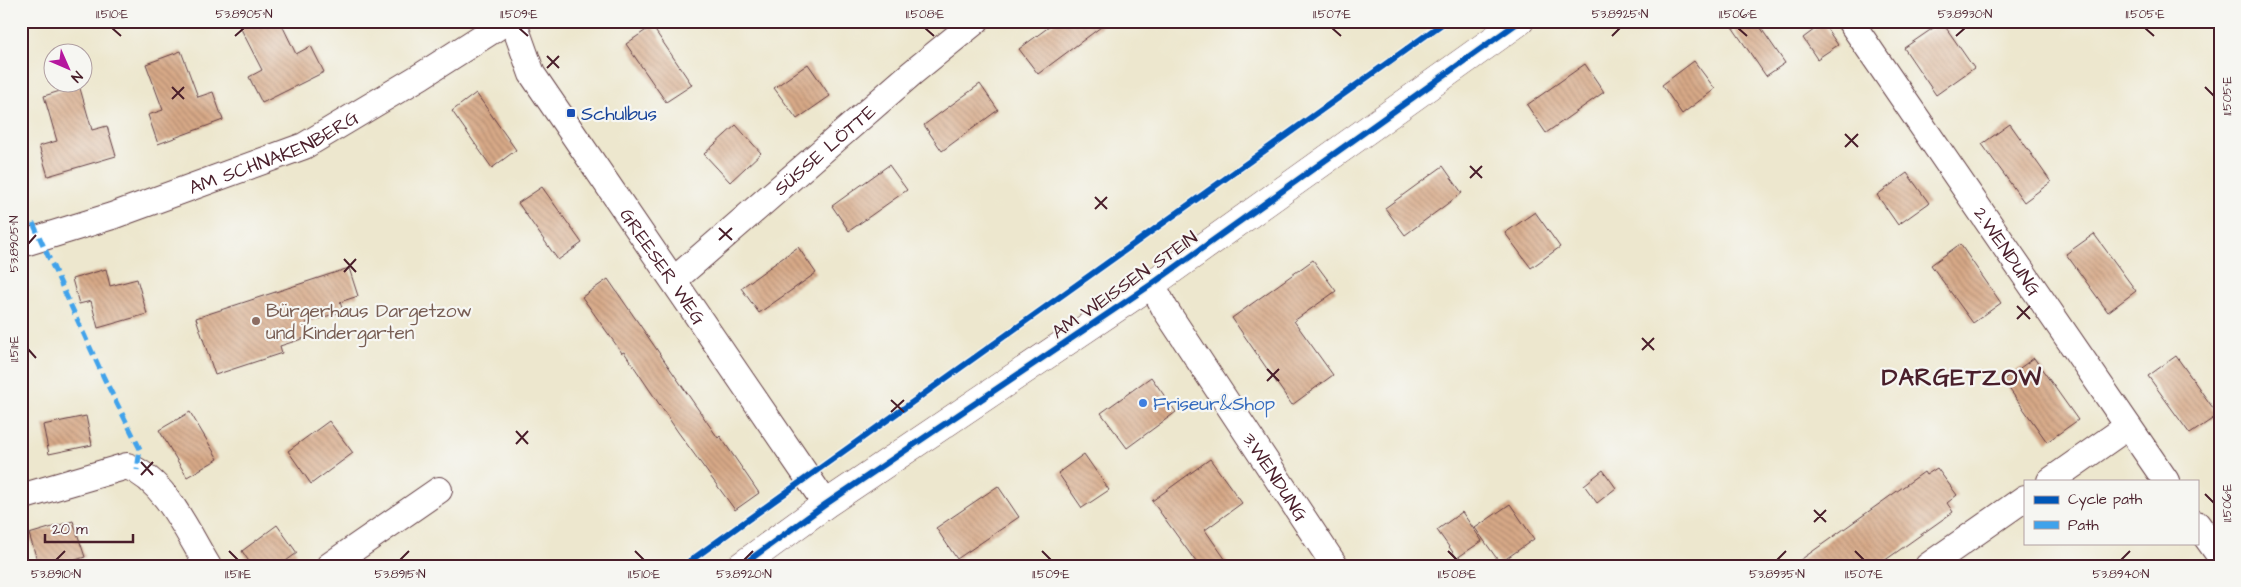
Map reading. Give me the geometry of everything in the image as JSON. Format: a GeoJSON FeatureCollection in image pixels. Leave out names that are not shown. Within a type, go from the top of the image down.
{"type":"FeatureCollection","features":[{"type":"Feature","properties":{"kind":"street","name":"AM SCHNAKENBERG"},"geometry":{"type":"LineString","coordinates":[[21,244],[112,216],[304,146],[422,76],[507,21]]}},
{"type":"Feature","properties":{"kind":"street","name":"GREESER WEG"},"geometry":{"type":"LineString","coordinates":[[513,21],[532,74],[826,504]]}},
{"type":"Feature","properties":{"kind":"street","name":"SÜSSE LÖTTE"},"geometry":{"type":"LineString","coordinates":[[674,280],[912,73],[976,21]]}},
{"type":"Feature","properties":{"kind":"street","name":"AM WEISSEN STEIN"},"geometry":{"type":"LineString","coordinates":[[741,566],[826,504],[1152,284],[1520,21]]}},
{"type":"Feature","properties":{"kind":"street","name":"2.WENDUNG"},"geometry":{"type":"LineString","coordinates":[[1850,21],[2127,427],[2165,480]]}},
{"type":"Feature","properties":{"kind":"street","name":"3.WENDUNG"},"geometry":{"type":"LineString","coordinates":[[1152,284],[1165,309],[1335,566]]}},
{"type":"Feature","properties":{"kind":"street"},"geometry":{"type":"LineString","coordinates":[[2051,480],[2127,427]]}},
{"type":"Feature","properties":{"kind":"street"},"geometry":{"type":"LineString","coordinates":[[21,497],[127,466],[137,470],[162,492],[208,566]]}},
{"type":"Feature","properties":{"kind":"street"},"geometry":{"type":"LineString","coordinates":[[329,566],[439,490]]}},
{"type":"Feature","properties":{"kind":"street"},"geometry":{"type":"LineString","coordinates":[[1928,566],[2024,499]]}},
{"type":"Feature","properties":{"kind":"street"},"geometry":{"type":"LineString","coordinates":[[2198,525],[2220,556]]}},
{"type":"Feature","properties":{"kind":"building"},"geometry":{"type":"Polygon","coordinates":[[[253,21],[280,21],[296,54],[311,46],[324,72],[262,103],[249,77],[262,70],[240,27],[253,21]]]}},
{"type":"Feature","properties":{"kind":"building"},"geometry":{"type":"Polygon","coordinates":[[[1057,21],[1109,21],[1038,74],[1019,49],[1057,21]]]}},
{"type":"Feature","properties":{"kind":"building"},"geometry":{"type":"Polygon","coordinates":[[[1728,21],[1756,21],[1785,63],[1766,76],[1728,21]]]}},
{"type":"Feature","properties":{"kind":"building"},"geometry":{"type":"Polygon","coordinates":[[[1942,22],[1974,68],[1936,95],[1904,48],[1942,22]]]}},
{"type":"Feature","properties":{"kind":"building"},"geometry":{"type":"Polygon","coordinates":[[[1823,23],[1838,45],[1817,59],[1803,38],[1823,23]]]}},
{"type":"Feature","properties":{"kind":"building"},"geometry":{"type":"Polygon","coordinates":[[[652,26],[692,85],[666,102],[626,44],[652,26]]]}},
{"type":"Feature","properties":{"kind":"building"},"geometry":{"type":"Polygon","coordinates":[[[181,51],[198,97],[213,92],[223,120],[158,144],[148,115],[163,110],[146,64],[181,51]]]}},
{"type":"Feature","properties":{"kind":"building"},"geometry":{"type":"Polygon","coordinates":[[[1694,61],[1715,89],[1682,114],[1662,85],[1694,61]]]}},
{"type":"Feature","properties":{"kind":"building"},"geometry":{"type":"Polygon","coordinates":[[[808,64],[830,96],[797,119],[774,88],[808,64]]]}},
{"type":"Feature","properties":{"kind":"building"},"geometry":{"type":"Polygon","coordinates":[[[1585,64],[1604,92],[1546,133],[1527,105],[1585,64]]]}},
{"type":"Feature","properties":{"kind":"building"},"geometry":{"type":"Polygon","coordinates":[[[980,84],[998,110],[942,151],[924,125],[980,84]]]}},
{"type":"Feature","properties":{"kind":"building"},"geometry":{"type":"Polygon","coordinates":[[[57,92],[81,92],[92,130],[107,126],[116,156],[48,176],[39,146],[57,141],[44,96],[57,92]]]}},
{"type":"Feature","properties":{"kind":"building"},"geometry":{"type":"Polygon","coordinates":[[[476,93],[516,150],[492,168],[452,111],[476,93]]]}},
{"type":"Feature","properties":{"kind":"building"},"geometry":{"type":"Polygon","coordinates":[[[2010,124],[2051,182],[2024,202],[1982,144],[2010,124]]]}},
{"type":"Feature","properties":{"kind":"building"},"geometry":{"type":"Polygon","coordinates":[[[736,125],[761,153],[730,182],[704,154],[736,125]]]}},
{"type":"Feature","properties":{"kind":"building"},"geometry":{"type":"Polygon","coordinates":[[[889,165],[907,190],[849,231],[832,206],[889,165]]]}},
{"type":"Feature","properties":{"kind":"building"},"geometry":{"type":"Polygon","coordinates":[[[1443,166],[1462,193],[1405,235],[1385,208],[1443,166]]]}},
{"type":"Feature","properties":{"kind":"building"},"geometry":{"type":"Polygon","coordinates":[[[1907,173],[1929,203],[1898,225],[1877,195],[1907,173]]]}},
{"type":"Feature","properties":{"kind":"building"},"geometry":{"type":"Polygon","coordinates":[[[542,187],[582,243],[558,260],[518,203],[542,187]]]}},
{"type":"Feature","properties":{"kind":"building"},"geometry":{"type":"Polygon","coordinates":[[[1535,212],[1560,247],[1531,268],[1505,233],[1535,212]]]}},
{"type":"Feature","properties":{"kind":"building"},"geometry":{"type":"Polygon","coordinates":[[[2094,234],[2136,291],[2108,312],[2066,254],[2094,234]]]}},
{"type":"Feature","properties":{"kind":"building"},"geometry":{"type":"Polygon","coordinates":[[[1960,244],[2001,303],[1973,323],[1931,265],[1960,244]]]}},
{"type":"Feature","properties":{"kind":"building"},"geometry":{"type":"Polygon","coordinates":[[[798,247],[816,273],[759,313],[741,288],[798,247]]]}},
{"type":"Feature","properties":{"kind":"building"},"geometry":{"type":"Polygon","coordinates":[[[1313,260],[1336,291],[1294,321],[1333,375],[1292,405],[1232,318],[1313,260]]]}},
{"type":"Feature","properties":{"kind":"building","name":"Bürgerhaus Dargetzow und Kindergarten"},"geometry":{"type":"Polygon","coordinates":[[[349,268],[358,296],[340,302],[343,311],[306,323],[311,336],[280,346],[282,353],[215,375],[196,318],[349,268]]]}},
{"type":"Feature","properties":{"kind":"building"},"geometry":{"type":"Polygon","coordinates":[[[106,269],[110,286],[137,279],[147,314],[98,328],[91,301],[79,304],[72,279],[106,269]]]}},
{"type":"Feature","properties":{"kind":"building"},"geometry":{"type":"Polygon","coordinates":[[[608,279],[718,438],[720,436],[759,493],[735,510],[678,432],[624,352],[622,353],[582,297],[608,279]]]}},
{"type":"Feature","properties":{"kind":"building"},"geometry":{"type":"Polygon","coordinates":[[[2176,356],[2218,415],[2190,434],[2148,376],[2176,356]]]}},
{"type":"Feature","properties":{"kind":"building"},"geometry":{"type":"Polygon","coordinates":[[[2034,358],[2078,420],[2047,442],[2003,380],[2034,358]]]}},
{"type":"Feature","properties":{"kind":"building"},"geometry":{"type":"Polygon","coordinates":[[[1151,377],[1176,412],[1127,448],[1101,413],[1151,377]]]}},
{"type":"Feature","properties":{"kind":"building"},"geometry":{"type":"Polygon","coordinates":[[[190,412],[218,459],[187,477],[159,430],[190,412]]]}},
{"type":"Feature","properties":{"kind":"building"},"geometry":{"type":"Polygon","coordinates":[[[86,416],[92,445],[49,454],[43,425],[86,416]]]}},
{"type":"Feature","properties":{"kind":"building"},"geometry":{"type":"Polygon","coordinates":[[[329,421],[353,453],[311,484],[288,451],[329,421]]]}},
{"type":"Feature","properties":{"kind":"building"},"geometry":{"type":"Polygon","coordinates":[[[1084,454],[1109,490],[1082,508],[1058,473],[1084,454]]]}},
{"type":"Feature","properties":{"kind":"building"},"geometry":{"type":"Polygon","coordinates":[[[1210,459],[1242,503],[1205,530],[1230,566],[1199,566],[1152,501],[1210,459]]]}},
{"type":"Feature","properties":{"kind":"building"},"geometry":{"type":"Polygon","coordinates":[[[1937,468],[1957,495],[1947,503],[1953,512],[1877,566],[1792,566],[1924,472],[1926,475],[1937,468]]]}},
{"type":"Feature","properties":{"kind":"building"},"geometry":{"type":"Polygon","coordinates":[[[1603,470],[1616,488],[1597,503],[1584,485],[1603,470]]]}},
{"type":"Feature","properties":{"kind":"building"},"geometry":{"type":"Polygon","coordinates":[[[998,486],[1019,517],[957,559],[936,528],[998,486]]]}},
{"type":"Feature","properties":{"kind":"building"},"geometry":{"type":"Polygon","coordinates":[[[1510,504],[1534,539],[1500,563],[1475,528],[1510,504]]]}},
{"type":"Feature","properties":{"kind":"building"},"geometry":{"type":"Polygon","coordinates":[[[1462,512],[1482,541],[1457,558],[1437,530],[1462,512]]]}},
{"type":"Feature","properties":{"kind":"building"},"geometry":{"type":"Polygon","coordinates":[[[73,521],[85,557],[56,566],[39,566],[29,534],[73,521]]]}},
{"type":"Feature","properties":{"kind":"building"},"geometry":{"type":"Polygon","coordinates":[[[277,525],[297,553],[279,566],[252,566],[242,551],[277,525]]]}},
{"type":"Feature","properties":{"kind":"marked path"},"geometry":{"type":"LineString","coordinates":[[33,223],[104,378],[140,449],[137,470]]}},
{"type":"Feature","properties":{"kind":"cycle path"},"geometry":{"type":"LineString","coordinates":[[683,566],[1446,21]]}},
{"type":"Feature","properties":{"kind":"cycle path"},"geometry":{"type":"LineString","coordinates":[[741,566],[826,504],[1152,284],[1520,21]]}},
{"type":"Feature","properties":{"kind":"place","name":"Schulbus"},"geometry":{"type":"Point","coordinates":[571,113]}},
{"type":"Feature","properties":{"kind":"place","name":"Bürgerhaus Dargetzow und Kindergarten"},"geometry":{"type":"Point","coordinates":[256,321]}},
{"type":"Feature","properties":{"kind":"place","name":"Friseur&Shop"},"geometry":{"type":"Point","coordinates":[1143,403]}},
{"type":"Feature","properties":{"kind":"district","name":"DARGETZOW"},"geometry":{"type":"Point","coordinates":[1962,377]}}]}
